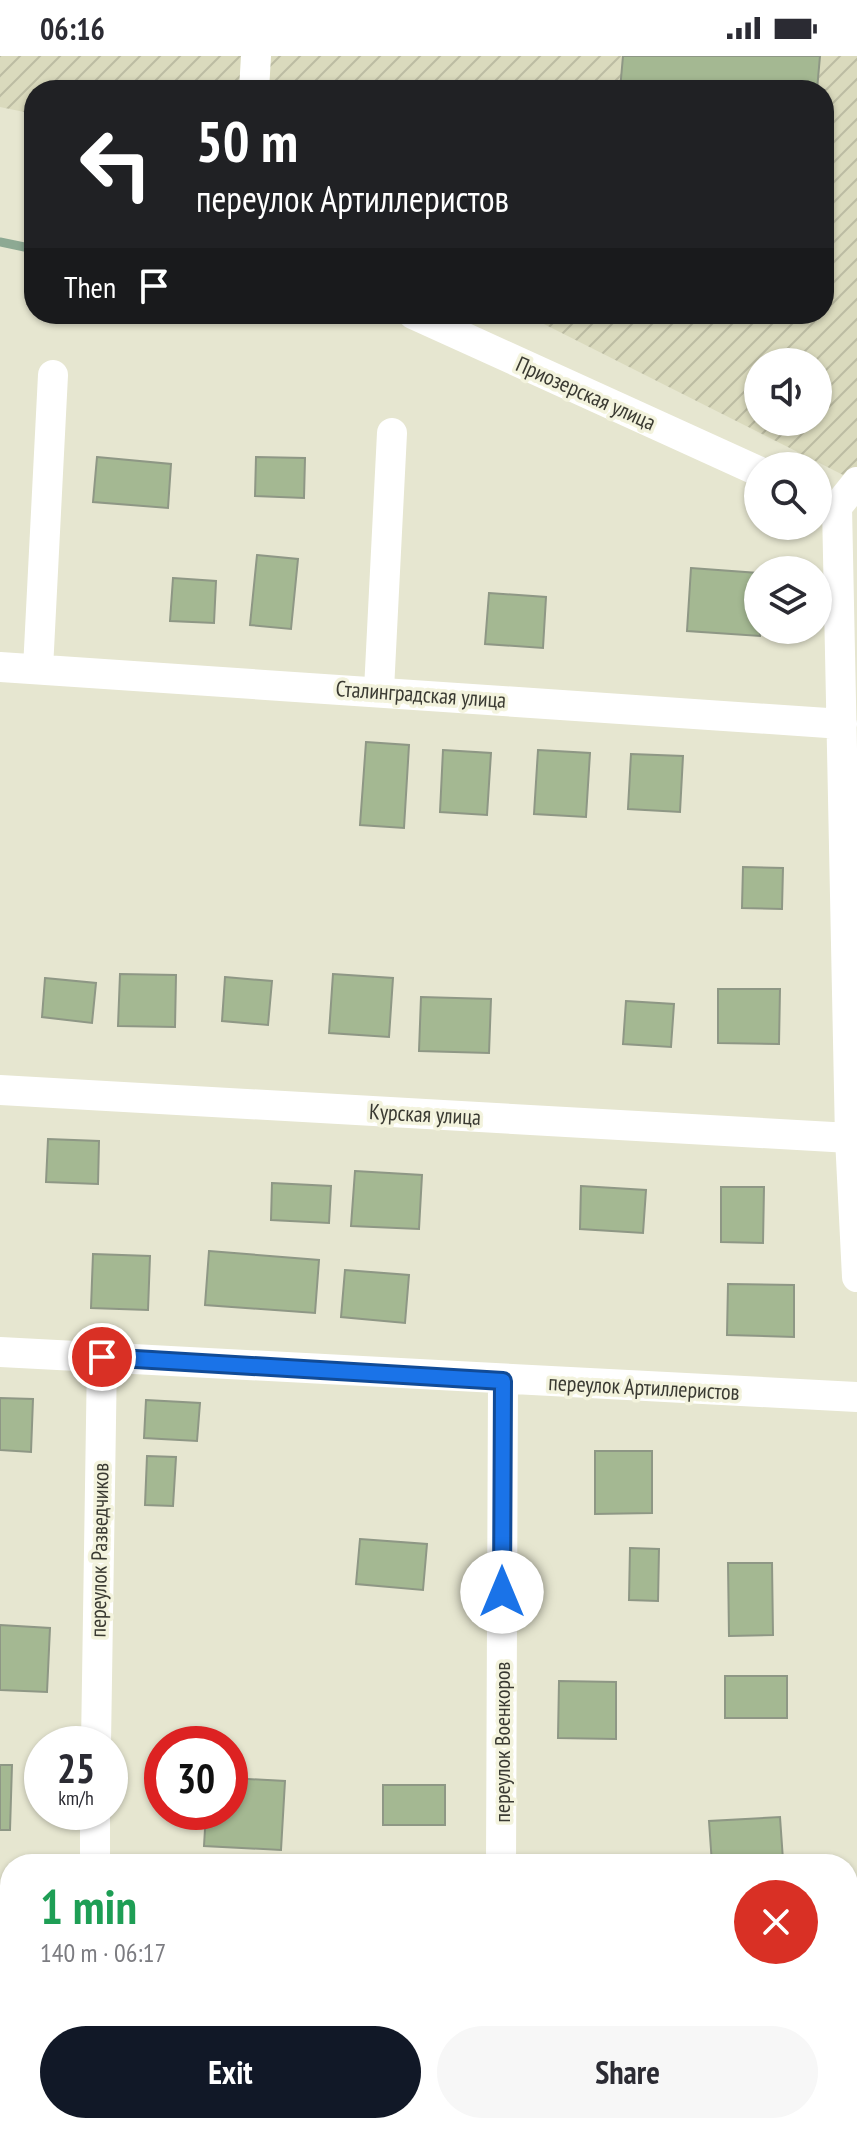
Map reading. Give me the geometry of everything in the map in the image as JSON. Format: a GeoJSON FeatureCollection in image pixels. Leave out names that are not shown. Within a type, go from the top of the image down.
{"type":"FeatureCollection","features":[{"type":"Feature","properties":{"kind":"street"},"geometry":{"type":"LineString","coordinates":[[255,80],[256,56]]}},
{"type":"Feature","properties":{"kind":"street","name":"Приозерская улица"},"geometry":{"type":"LineString","coordinates":[[435,324],[744,465]]}},
{"type":"Feature","properties":{"kind":"street"},"geometry":{"type":"LineString","coordinates":[[38,669],[53,375]]}},
{"type":"Feature","properties":{"kind":"street"},"geometry":{"type":"LineString","coordinates":[[379,690],[392,433]]}},
{"type":"Feature","properties":{"kind":"street"},"geometry":{"type":"LineString","coordinates":[[832,500],[857,482]]}},
{"type":"Feature","properties":{"kind":"street"},"geometry":{"type":"LineString","coordinates":[[830,540],[842,724],[850,1138],[857,1277]]}},
{"type":"Feature","properties":{"kind":"street","name":"Сталинградская улица"},"geometry":{"type":"LineString","coordinates":[[0,667],[379,690],[842,724]]}},
{"type":"Feature","properties":{"kind":"street","name":"Курская улица"},"geometry":{"type":"LineString","coordinates":[[0,1090],[850,1138]]}},
{"type":"Feature","properties":{"kind":"street","name":"переулок Артиллеристов"},"geometry":{"type":"LineString","coordinates":[[0,1352],[503,1381],[857,1397]]}},
{"type":"Feature","properties":{"kind":"street","name":"переулок Разведчиков"},"geometry":{"type":"LineString","coordinates":[[96,1726],[102,1357]]}},
{"type":"Feature","properties":{"kind":"street","name":"переулок Военкоров"},"geometry":{"type":"LineString","coordinates":[[501,1854],[503,1381]]}},
{"type":"Feature","properties":{"kind":"street"},"geometry":{"type":"LineString","coordinates":[[95,1830],[95,1854]]}},
{"type":"Feature","properties":{"kind":"shaded area"},"geometry":{"type":"Polygon","coordinates":[[[0,56],[857,56],[857,482],[832,469],[832,452],[798,452],[766,436],[832,436],[832,348],[744,348],[744,425],[544,324],[834,324],[834,80],[24,80],[24,112],[0,107],[0,56]]]}},
{"type":"Feature","properties":{"kind":"building"},"geometry":{"type":"Polygon","coordinates":[[[623,56],[820,56],[818,80],[621,80],[623,56]]]}},
{"type":"Feature","properties":{"kind":"building"},"geometry":{"type":"Polygon","coordinates":[[[97,457],[171,464],[168,508],[93,502],[97,457]]]}},
{"type":"Feature","properties":{"kind":"building"},"geometry":{"type":"Polygon","coordinates":[[[256,457],[305,458],[304,498],[255,496],[256,457]]]}},
{"type":"Feature","properties":{"kind":"building"},"geometry":{"type":"Polygon","coordinates":[[[257,555],[298,559],[291,629],[250,625],[257,555]]]}},
{"type":"Feature","properties":{"kind":"building"},"geometry":{"type":"Polygon","coordinates":[[[691,568],[744,572],[744,635],[687,631],[691,568]]]}},
{"type":"Feature","properties":{"kind":"building"},"geometry":{"type":"Polygon","coordinates":[[[173,578],[216,581],[214,623],[170,621],[173,578]]]}},
{"type":"Feature","properties":{"kind":"building"},"geometry":{"type":"Polygon","coordinates":[[[489,593],[546,597],[543,648],[485,644],[489,593]]]}},
{"type":"Feature","properties":{"kind":"building"},"geometry":{"type":"Polygon","coordinates":[[[366,742],[409,745],[404,828],[360,825],[366,742]]]}},
{"type":"Feature","properties":{"kind":"building"},"geometry":{"type":"Polygon","coordinates":[[[443,750],[491,753],[487,815],[440,812],[443,750]]]}},
{"type":"Feature","properties":{"kind":"building"},"geometry":{"type":"Polygon","coordinates":[[[538,750],[590,753],[586,817],[534,814],[538,750]]]}},
{"type":"Feature","properties":{"kind":"building"},"geometry":{"type":"Polygon","coordinates":[[[631,754],[683,756],[680,812],[628,809],[631,754]]]}},
{"type":"Feature","properties":{"kind":"building"},"geometry":{"type":"Polygon","coordinates":[[[743,867],[783,868],[782,909],[742,908],[743,867]]]}},
{"type":"Feature","properties":{"kind":"building"},"geometry":{"type":"Polygon","coordinates":[[[120,974],[176,975],[175,1027],[118,1026],[120,974]]]}},
{"type":"Feature","properties":{"kind":"building"},"geometry":{"type":"Polygon","coordinates":[[[333,974],[393,978],[389,1037],[329,1033],[333,974]]]}},
{"type":"Feature","properties":{"kind":"building"},"geometry":{"type":"Polygon","coordinates":[[[225,977],[272,981],[268,1025],[222,1021],[225,977]]]}},
{"type":"Feature","properties":{"kind":"building"},"geometry":{"type":"Polygon","coordinates":[[[45,978],[96,983],[92,1023],[42,1017],[45,978]]]}},
{"type":"Feature","properties":{"kind":"building"},"geometry":{"type":"Polygon","coordinates":[[[718,989],[780,989],[779,1044],[718,1043],[718,989]]]}},
{"type":"Feature","properties":{"kind":"building"},"geometry":{"type":"Polygon","coordinates":[[[421,997],[491,999],[489,1053],[419,1051],[421,997]]]}},
{"type":"Feature","properties":{"kind":"building"},"geometry":{"type":"Polygon","coordinates":[[[626,1001],[674,1004],[671,1047],[623,1044],[626,1001]]]}},
{"type":"Feature","properties":{"kind":"building"},"geometry":{"type":"Polygon","coordinates":[[[48,1139],[99,1141],[98,1184],[46,1182],[48,1139]]]}},
{"type":"Feature","properties":{"kind":"building"},"geometry":{"type":"Polygon","coordinates":[[[355,1171],[422,1175],[419,1229],[351,1226],[355,1171]]]}},
{"type":"Feature","properties":{"kind":"building"},"geometry":{"type":"Polygon","coordinates":[[[272,1183],[331,1186],[329,1223],[271,1220],[272,1183]]]}},
{"type":"Feature","properties":{"kind":"building"},"geometry":{"type":"Polygon","coordinates":[[[581,1186],[646,1190],[643,1233],[580,1229],[581,1186]]]}},
{"type":"Feature","properties":{"kind":"building"},"geometry":{"type":"Polygon","coordinates":[[[721,1187],[764,1187],[763,1243],[721,1242],[721,1187]]]}},
{"type":"Feature","properties":{"kind":"building"},"geometry":{"type":"Polygon","coordinates":[[[209,1251],[319,1260],[315,1313],[205,1305],[209,1251]]]}},
{"type":"Feature","properties":{"kind":"building"},"geometry":{"type":"Polygon","coordinates":[[[93,1254],[150,1256],[148,1310],[91,1308],[93,1254]]]}},
{"type":"Feature","properties":{"kind":"building"},"geometry":{"type":"Polygon","coordinates":[[[345,1270],[409,1275],[405,1323],[341,1317],[345,1270]]]}},
{"type":"Feature","properties":{"kind":"building"},"geometry":{"type":"Polygon","coordinates":[[[728,1284],[794,1285],[794,1337],[727,1335],[728,1284]]]}},
{"type":"Feature","properties":{"kind":"building"},"geometry":{"type":"Polygon","coordinates":[[[0,1398],[33,1399],[31,1452],[0,1450],[0,1398]]]}},
{"type":"Feature","properties":{"kind":"building"},"geometry":{"type":"Polygon","coordinates":[[[146,1400],[200,1403],[197,1441],[144,1438],[146,1400]]]}},
{"type":"Feature","properties":{"kind":"building"},"geometry":{"type":"Polygon","coordinates":[[[595,1451],[652,1451],[652,1513],[595,1514],[595,1451]]]}},
{"type":"Feature","properties":{"kind":"building"},"geometry":{"type":"Polygon","coordinates":[[[147,1456],[176,1457],[173,1506],[145,1505],[147,1456]]]}},
{"type":"Feature","properties":{"kind":"building"},"geometry":{"type":"Polygon","coordinates":[[[360,1539],[427,1544],[423,1590],[356,1584],[360,1539]]]}},
{"type":"Feature","properties":{"kind":"building"},"geometry":{"type":"Polygon","coordinates":[[[630,1548],[659,1549],[658,1601],[629,1600],[630,1548]]]}},
{"type":"Feature","properties":{"kind":"building"},"geometry":{"type":"Polygon","coordinates":[[[728,1563],[772,1563],[773,1635],[729,1636],[728,1563]]]}},
{"type":"Feature","properties":{"kind":"building"},"geometry":{"type":"Polygon","coordinates":[[[0,1625],[50,1628],[47,1692],[0,1690],[0,1625]]]}},
{"type":"Feature","properties":{"kind":"building"},"geometry":{"type":"Polygon","coordinates":[[[725,1676],[787,1676],[787,1718],[725,1718],[725,1676]]]}},
{"type":"Feature","properties":{"kind":"building"},"geometry":{"type":"Polygon","coordinates":[[[559,1681],[616,1682],[616,1739],[558,1738],[559,1681]]]}},
{"type":"Feature","properties":{"kind":"building"},"geometry":{"type":"Polygon","coordinates":[[[0,1765],[12,1765],[10,1830],[0,1830],[0,1765]]]}},
{"type":"Feature","properties":{"kind":"building"},"geometry":{"type":"Polygon","coordinates":[[[248,1779],[285,1781],[281,1850],[204,1846],[205,1830],[248,1830],[248,1779]]]}},
{"type":"Feature","properties":{"kind":"building"},"geometry":{"type":"Polygon","coordinates":[[[383,1785],[445,1785],[445,1825],[383,1825],[383,1785]]]}},
{"type":"Feature","properties":{"kind":"building"},"geometry":{"type":"Polygon","coordinates":[[[780,1817],[783,1854],[711,1854],[709,1821],[780,1817]]]}},
{"type":"Feature","properties":{"kind":"waterway"},"geometry":{"type":"LineString","coordinates":[[0,242],[24,247]]}},
{"type":"Feature","properties":{"kind":"route"},"geometry":{"type":"LineString","coordinates":[[102,1357],[503,1381],[502,1592]]}}]}
